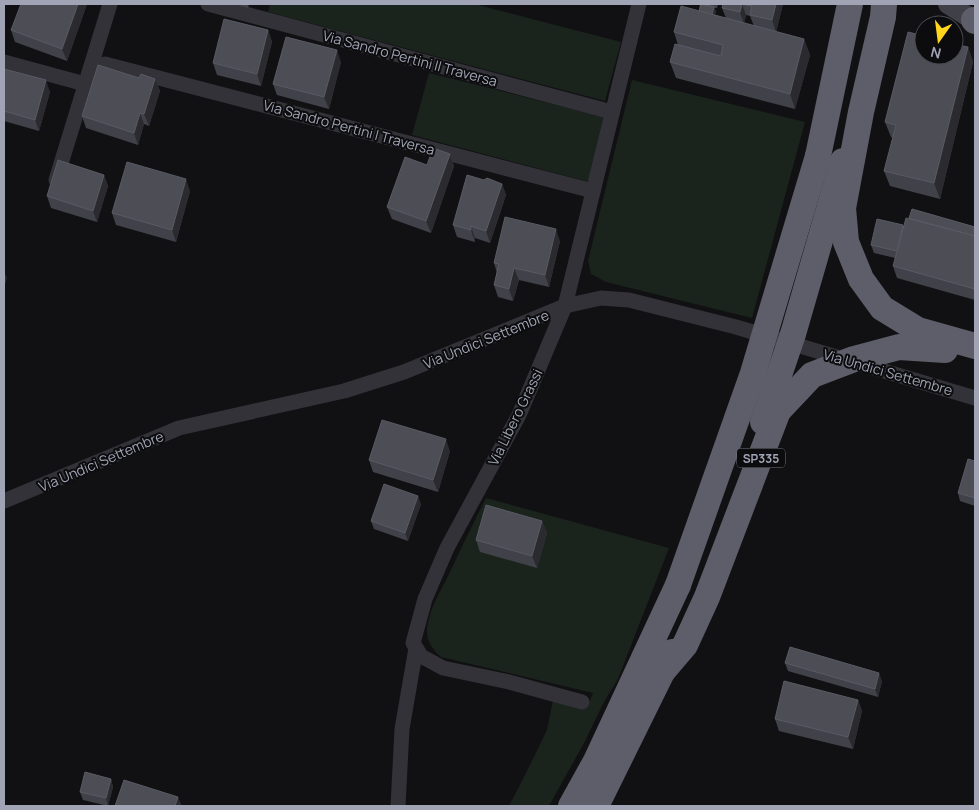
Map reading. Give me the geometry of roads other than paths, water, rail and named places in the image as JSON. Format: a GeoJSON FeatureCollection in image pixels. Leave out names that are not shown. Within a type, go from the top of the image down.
{"type":"FeatureCollection","features":[{"type":"Feature","properties":{"kind":"highway","name":"SP335"},"geometry":{"type":"LineString","coordinates":[[578,803],[613,772],[662,672],[689,588],[815,166],[850,4]]}},
{"type":"Feature","properties":{"kind":"highway","name":"SP335"},"geometry":{"type":"LineString","coordinates":[[578,803],[596,761],[689,588],[744,478],[793,334],[843,162],[876,4]]}},
{"type":"Feature","properties":{"kind":"highway"},"geometry":{"type":"LineString","coordinates":[[884,4],[883,17],[843,208],[846,242],[861,279],[882,308],[918,330],[975,346]]}},
{"type":"Feature","properties":{"kind":"highway","name":"SP335"},"geometry":{"type":"LineString","coordinates":[[662,672],[685,645],[707,597],[778,411],[812,375],[854,359],[899,347],[946,350],[975,359]]}},
{"type":"Feature","properties":{"kind":"highway"},"geometry":{"type":"LineString","coordinates":[[613,772],[613,806]]}},
{"type":"Feature","properties":{"kind":"street"},"geometry":{"type":"LineString","coordinates":[[56,180],[110,4]]}},
{"type":"Feature","properties":{"kind":"street","name":"Via Sandro Pertini II Traversa"},"geometry":{"type":"LineString","coordinates":[[208,4],[612,112]]}},
{"type":"Feature","properties":{"kind":"street","name":"Via Libero Grassi"},"geometry":{"type":"LineString","coordinates":[[398,806],[402,728],[416,648],[413,643],[425,600],[447,548],[519,415],[565,306],[639,4]]}},
{"type":"Feature","properties":{"kind":"street"},"geometry":{"type":"LineString","coordinates":[[4,62],[85,84]]}},
{"type":"Feature","properties":{"kind":"street","name":"Via Sandro Pertini I Traversa"},"geometry":{"type":"LineString","coordinates":[[106,64],[593,190]]}},
{"type":"Feature","properties":{"kind":"street","name":"Via Undici Settembre"},"geometry":{"type":"LineString","coordinates":[[4,502],[178,428],[344,391],[395,375],[565,306],[601,298],[629,300],[736,328],[975,398]]}},
{"type":"Feature","properties":{"kind":"street"},"geometry":{"type":"LineString","coordinates":[[416,648],[421,656],[443,668],[509,682],[582,702]]}}]}
